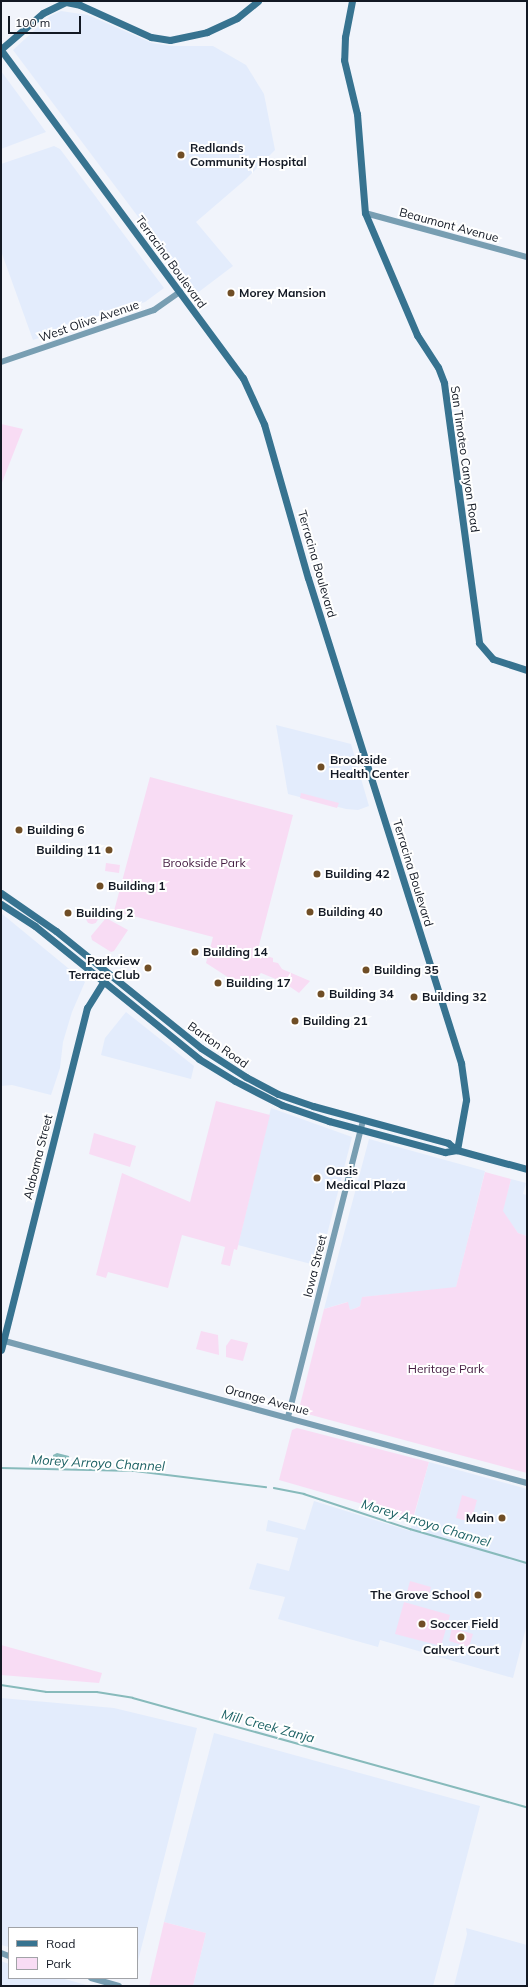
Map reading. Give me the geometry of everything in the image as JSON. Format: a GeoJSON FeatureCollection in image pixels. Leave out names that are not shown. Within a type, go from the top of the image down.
{"type":"FeatureCollection","features":[{"type":"Feature","properties":{"kind":"main road"},"geometry":{"type":"LineString","coordinates":[[1,49],[43,13],[66,2],[80,5],[151,37],[170,40],[199,35],[223,25],[258,1]]}},
{"type":"Feature","properties":{"kind":"main road","name":"San Timoteo Canyon Road"},"geometry":{"type":"LineString","coordinates":[[352,1],[345,37],[345,66],[357,114],[365,213],[417,335],[438,367],[444,383],[479,643],[493,659],[527,670]]}},
{"type":"Feature","properties":{"kind":"main road","name":"Terracina Boulevard"},"geometry":{"type":"LineString","coordinates":[[1,49],[243,378],[264,424],[308,578],[461,1063],[466,1100],[457,1150]]}},
{"type":"Feature","properties":{"kind":"main road","name":"Barton Road"},"geometry":{"type":"LineString","coordinates":[[1,893],[40,919],[201,1048],[226,1066],[266,1088],[313,1106],[363,1121],[448,1143],[457,1150],[527,1169]]}},
{"type":"Feature","properties":{"kind":"main road","name":"Barton Road"},"geometry":{"type":"LineString","coordinates":[[1,904],[35,926],[199,1059],[262,1096],[305,1113],[361,1129],[445,1152],[457,1150]]}},
{"type":"Feature","properties":{"kind":"main road","name":"Alabama Street"},"geometry":{"type":"LineString","coordinates":[[1,1350],[2,1341],[87,1008],[103,981],[109,974]]}},
{"type":"Feature","properties":{"kind":"main road"},"geometry":{"type":"LineString","coordinates":[[262,1096],[266,1088]]}},
{"type":"Feature","properties":{"kind":"street","name":"Beaumont Avenue"},"geometry":{"type":"LineString","coordinates":[[365,213],[527,257]]}},
{"type":"Feature","properties":{"kind":"street","name":"West Olive Avenue"},"geometry":{"type":"LineString","coordinates":[[1,362],[154,310],[180,292]]}},
{"type":"Feature","properties":{"kind":"street","name":"Iowa Street"},"geometry":{"type":"LineString","coordinates":[[288,1417],[363,1121]]}},
{"type":"Feature","properties":{"kind":"street","name":"Orange Avenue"},"geometry":{"type":"LineString","coordinates":[[2,1341],[288,1417],[527,1483]]}},
{"type":"Feature","properties":{"kind":"street"},"geometry":{"type":"LineString","coordinates":[[94,1979],[119,1986]]}},
{"type":"Feature","properties":{"kind":"shaded area","name":"Redlands Community Hospital"},"geometry":{"type":"Polygon","coordinates":[[[61,11],[88,15],[152,43],[171,46],[213,46],[246,65],[264,94],[275,150],[246,179],[196,222],[233,266],[196,294],[13,50],[50,16],[61,11]]]}},
{"type":"Feature","properties":{"kind":"shaded area"},"geometry":{"type":"Polygon","coordinates":[[[1,71],[46,132],[1,149],[1,71]]]}},
{"type":"Feature","properties":{"kind":"shaded area"},"geometry":{"type":"Polygon","coordinates":[[[54,146],[60,149],[164,288],[145,302],[33,340],[1,251],[1,164],[54,146]]]}},
{"type":"Feature","properties":{"kind":"shaded area","name":"Brookside Health Center"},"geometry":{"type":"Polygon","coordinates":[[[276,725],[351,744],[369,806],[358,810],[346,809],[288,794],[276,725]]]}},
{"type":"Feature","properties":{"kind":"shaded area"},"geometry":{"type":"Polygon","coordinates":[[[1,913],[85,982],[72,1012],[63,1042],[60,1068],[51,1095],[12,1085],[1,1086],[1,913]]]}},
{"type":"Feature","properties":{"kind":"shaded area"},"geometry":{"type":"Polygon","coordinates":[[[126,1012],[194,1066],[191,1079],[101,1055],[105,1038],[126,1012]]]}},
{"type":"Feature","properties":{"kind":"shaded area"},"geometry":{"type":"Polygon","coordinates":[[[271,1108],[352,1137],[319,1266],[238,1245],[271,1108]]]}},
{"type":"Feature","properties":{"kind":"shaded area"},"geometry":{"type":"Polygon","coordinates":[[[369,1139],[485,1171],[456,1288],[363,1297],[360,1306],[350,1310],[347,1302],[324,1309],[369,1139]]]}},
{"type":"Feature","properties":{"kind":"shaded area"},"geometry":{"type":"Polygon","coordinates":[[[511,1179],[526,1183],[523,1194],[527,1195],[527,1236],[518,1233],[502,1211],[511,1179]]]}},
{"type":"Feature","properties":{"kind":"shaded area"},"geometry":{"type":"Polygon","coordinates":[[[429,1462],[527,1489],[527,1624],[513,1678],[380,1640],[378,1647],[278,1619],[285,1597],[249,1589],[257,1563],[289,1571],[298,1538],[266,1531],[268,1520],[305,1530],[314,1501],[410,1531],[429,1462]]]}},
{"type":"Feature","properties":{"kind":"shaded area"},"geometry":{"type":"Polygon","coordinates":[[[1,1698],[114,1708],[197,1728],[138,1961],[138,1927],[8,1927],[8,1947],[1,1945],[1,1698]]]}},
{"type":"Feature","properties":{"kind":"shaded area"},"geometry":{"type":"Polygon","coordinates":[[[214,1733],[480,1806],[433,1986],[193,1986],[206,1933],[164,1922],[214,1733]]]}},
{"type":"Feature","properties":{"kind":"shaded area"},"geometry":{"type":"Polygon","coordinates":[[[466,1928],[527,1945],[527,1986],[454,1986],[467,1934],[466,1928]]]}},
{"type":"Feature","properties":{"kind":"shaded area"},"geometry":{"type":"Polygon","coordinates":[[[1,1961],[8,1964],[8,1979],[65,1979],[90,1986],[1,1986],[1,1961]]]}},
{"type":"Feature","properties":{"kind":"green space"},"geometry":{"type":"Polygon","coordinates":[[[1,424],[23,429],[1,485],[1,424]]]}},
{"type":"Feature","properties":{"kind":"green space","name":"Brookside Park"},"geometry":{"type":"Polygon","coordinates":[[[150,777],[293,815],[257,953],[273,958],[273,962],[278,963],[282,969],[310,981],[299,993],[283,982],[261,973],[248,986],[242,983],[240,985],[206,963],[213,937],[114,911],[150,777]]]}},
{"type":"Feature","properties":{"kind":"green space"},"geometry":{"type":"Polygon","coordinates":[[[301,793],[339,803],[337,808],[300,798],[301,793]]]}},
{"type":"Feature","properties":{"kind":"green space"},"geometry":{"type":"Polygon","coordinates":[[[106,863],[120,865],[119,873],[105,871],[106,863]]]}},
{"type":"Feature","properties":{"kind":"green space"},"geometry":{"type":"Polygon","coordinates":[[[92,912],[96,914],[98,918],[96,922],[92,924],[88,922],[86,918],[88,914],[92,912]]]}},
{"type":"Feature","properties":{"kind":"green space"},"geometry":{"type":"Polygon","coordinates":[[[106,918],[128,930],[114,951],[111,952],[92,940],[91,936],[106,918]]]}},
{"type":"Feature","properties":{"kind":"green space"},"geometry":{"type":"Polygon","coordinates":[[[216,1101],[270,1115],[237,1250],[234,1249],[230,1266],[221,1264],[225,1247],[182,1235],[168,1288],[108,1272],[106,1278],[96,1275],[122,1173],[190,1202],[216,1101]]]}},
{"type":"Feature","properties":{"kind":"green space"},"geometry":{"type":"Polygon","coordinates":[[[94,1133],[136,1146],[130,1167],[89,1154],[94,1133]]]}},
{"type":"Feature","properties":{"kind":"green space","name":"Heritage Park"},"geometry":{"type":"Polygon","coordinates":[[[485,1172],[511,1179],[503,1211],[518,1233],[527,1236],[527,1473],[300,1412],[299,1409],[324,1309],[348,1302],[350,1310],[360,1306],[362,1297],[456,1287],[485,1172]]]}},
{"type":"Feature","properties":{"kind":"green space"},"geometry":{"type":"Polygon","coordinates":[[[201,1331],[218,1335],[219,1355],[196,1349],[201,1331]]]}},
{"type":"Feature","properties":{"kind":"green space"},"geometry":{"type":"Polygon","coordinates":[[[231,1339],[248,1343],[243,1361],[226,1357],[226,1346],[231,1339]]]}},
{"type":"Feature","properties":{"kind":"green space"},"geometry":{"type":"Polygon","coordinates":[[[297,1428],[429,1462],[412,1522],[359,1503],[279,1480],[292,1430],[297,1428]]]}},
{"type":"Feature","properties":{"kind":"green space"},"geometry":{"type":"Polygon","coordinates":[[[462,1495],[477,1500],[471,1522],[456,1518],[462,1495]]]}},
{"type":"Feature","properties":{"kind":"green space"},"geometry":{"type":"Polygon","coordinates":[[[410,1581],[431,1587],[428,1599],[407,1592],[410,1581]]]}},
{"type":"Feature","properties":{"kind":"green space","name":"Soccer Field"},"geometry":{"type":"Polygon","coordinates":[[[404,1602],[450,1615],[441,1646],[395,1634],[404,1602]]]}},
{"type":"Feature","properties":{"kind":"green space","name":"Calvert Court"},"geometry":{"type":"Polygon","coordinates":[[[452,1628],[473,1634],[469,1647],[449,1641],[452,1628]]]}},
{"type":"Feature","properties":{"kind":"green space"},"geometry":{"type":"Polygon","coordinates":[[[1,1645],[102,1673],[99,1683],[1,1675],[1,1645]]]}},
{"type":"Feature","properties":{"kind":"green space"},"geometry":{"type":"Polygon","coordinates":[[[164,1922],[206,1933],[193,1986],[149,1986],[164,1922]]]}},
{"type":"Feature","properties":{"kind":"water"},"geometry":{"type":"Polygon","coordinates":[[[57,1453],[69,1456],[70,1461],[53,1459],[53,1455],[57,1453]]]}},
{"type":"Feature","properties":{"kind":"waterway","name":"Morey Arroyo Channel"},"geometry":{"type":"LineString","coordinates":[[1,1468],[135,1471],[266,1487]]}},
{"type":"Feature","properties":{"kind":"waterway","name":"Morey Arroyo Channel"},"geometry":{"type":"LineString","coordinates":[[274,1488],[304,1494],[410,1529],[527,1563]]}},
{"type":"Feature","properties":{"kind":"waterway","name":"Mill Creek Zanja"},"geometry":{"type":"LineString","coordinates":[[1,1685],[46,1692],[97,1692],[133,1698],[527,1807]]}},
{"type":"Feature","properties":{"kind":"place","name":"Redlands Community Hospital"},"geometry":{"type":"Point","coordinates":[181,155]}},
{"type":"Feature","properties":{"kind":"place","name":"Morey Mansion"},"geometry":{"type":"Point","coordinates":[231,293]}},
{"type":"Feature","properties":{"kind":"place","name":"Brookside Health Center"},"geometry":{"type":"Point","coordinates":[321,767]}},
{"type":"Feature","properties":{"kind":"place","name":"Building 6"},"geometry":{"type":"Point","coordinates":[19,830]}},
{"type":"Feature","properties":{"kind":"place","name":"Building 11"},"geometry":{"type":"Point","coordinates":[109,850]}},
{"type":"Feature","properties":{"kind":"place","name":"Building 42"},"geometry":{"type":"Point","coordinates":[317,874]}},
{"type":"Feature","properties":{"kind":"place","name":"Building 1"},"geometry":{"type":"Point","coordinates":[100,886]}},
{"type":"Feature","properties":{"kind":"place","name":"Building 40"},"geometry":{"type":"Point","coordinates":[310,912]}},
{"type":"Feature","properties":{"kind":"place","name":"Building 2"},"geometry":{"type":"Point","coordinates":[68,913]}},
{"type":"Feature","properties":{"kind":"place","name":"Building 14"},"geometry":{"type":"Point","coordinates":[195,952]}},
{"type":"Feature","properties":{"kind":"place","name":"Parkview Terrace Club"},"geometry":{"type":"Point","coordinates":[148,968]}},
{"type":"Feature","properties":{"kind":"place","name":"Building 35"},"geometry":{"type":"Point","coordinates":[366,970]}},
{"type":"Feature","properties":{"kind":"place","name":"Building 17"},"geometry":{"type":"Point","coordinates":[218,983]}},
{"type":"Feature","properties":{"kind":"place","name":"Building 34"},"geometry":{"type":"Point","coordinates":[321,994]}},
{"type":"Feature","properties":{"kind":"place","name":"Building 32"},"geometry":{"type":"Point","coordinates":[414,997]}},
{"type":"Feature","properties":{"kind":"place","name":"Building 21"},"geometry":{"type":"Point","coordinates":[295,1021]}},
{"type":"Feature","properties":{"kind":"place","name":"Oasis Medical Plaza"},"geometry":{"type":"Point","coordinates":[317,1178]}},
{"type":"Feature","properties":{"kind":"place","name":"Main"},"geometry":{"type":"Point","coordinates":[502,1518]}},
{"type":"Feature","properties":{"kind":"place","name":"The Grove School"},"geometry":{"type":"Point","coordinates":[478,1595]}},
{"type":"Feature","properties":{"kind":"place","name":"Soccer Field"},"geometry":{"type":"Point","coordinates":[422,1624]}},
{"type":"Feature","properties":{"kind":"place","name":"Calvert Court"},"geometry":{"type":"Point","coordinates":[461,1637]}}]}
